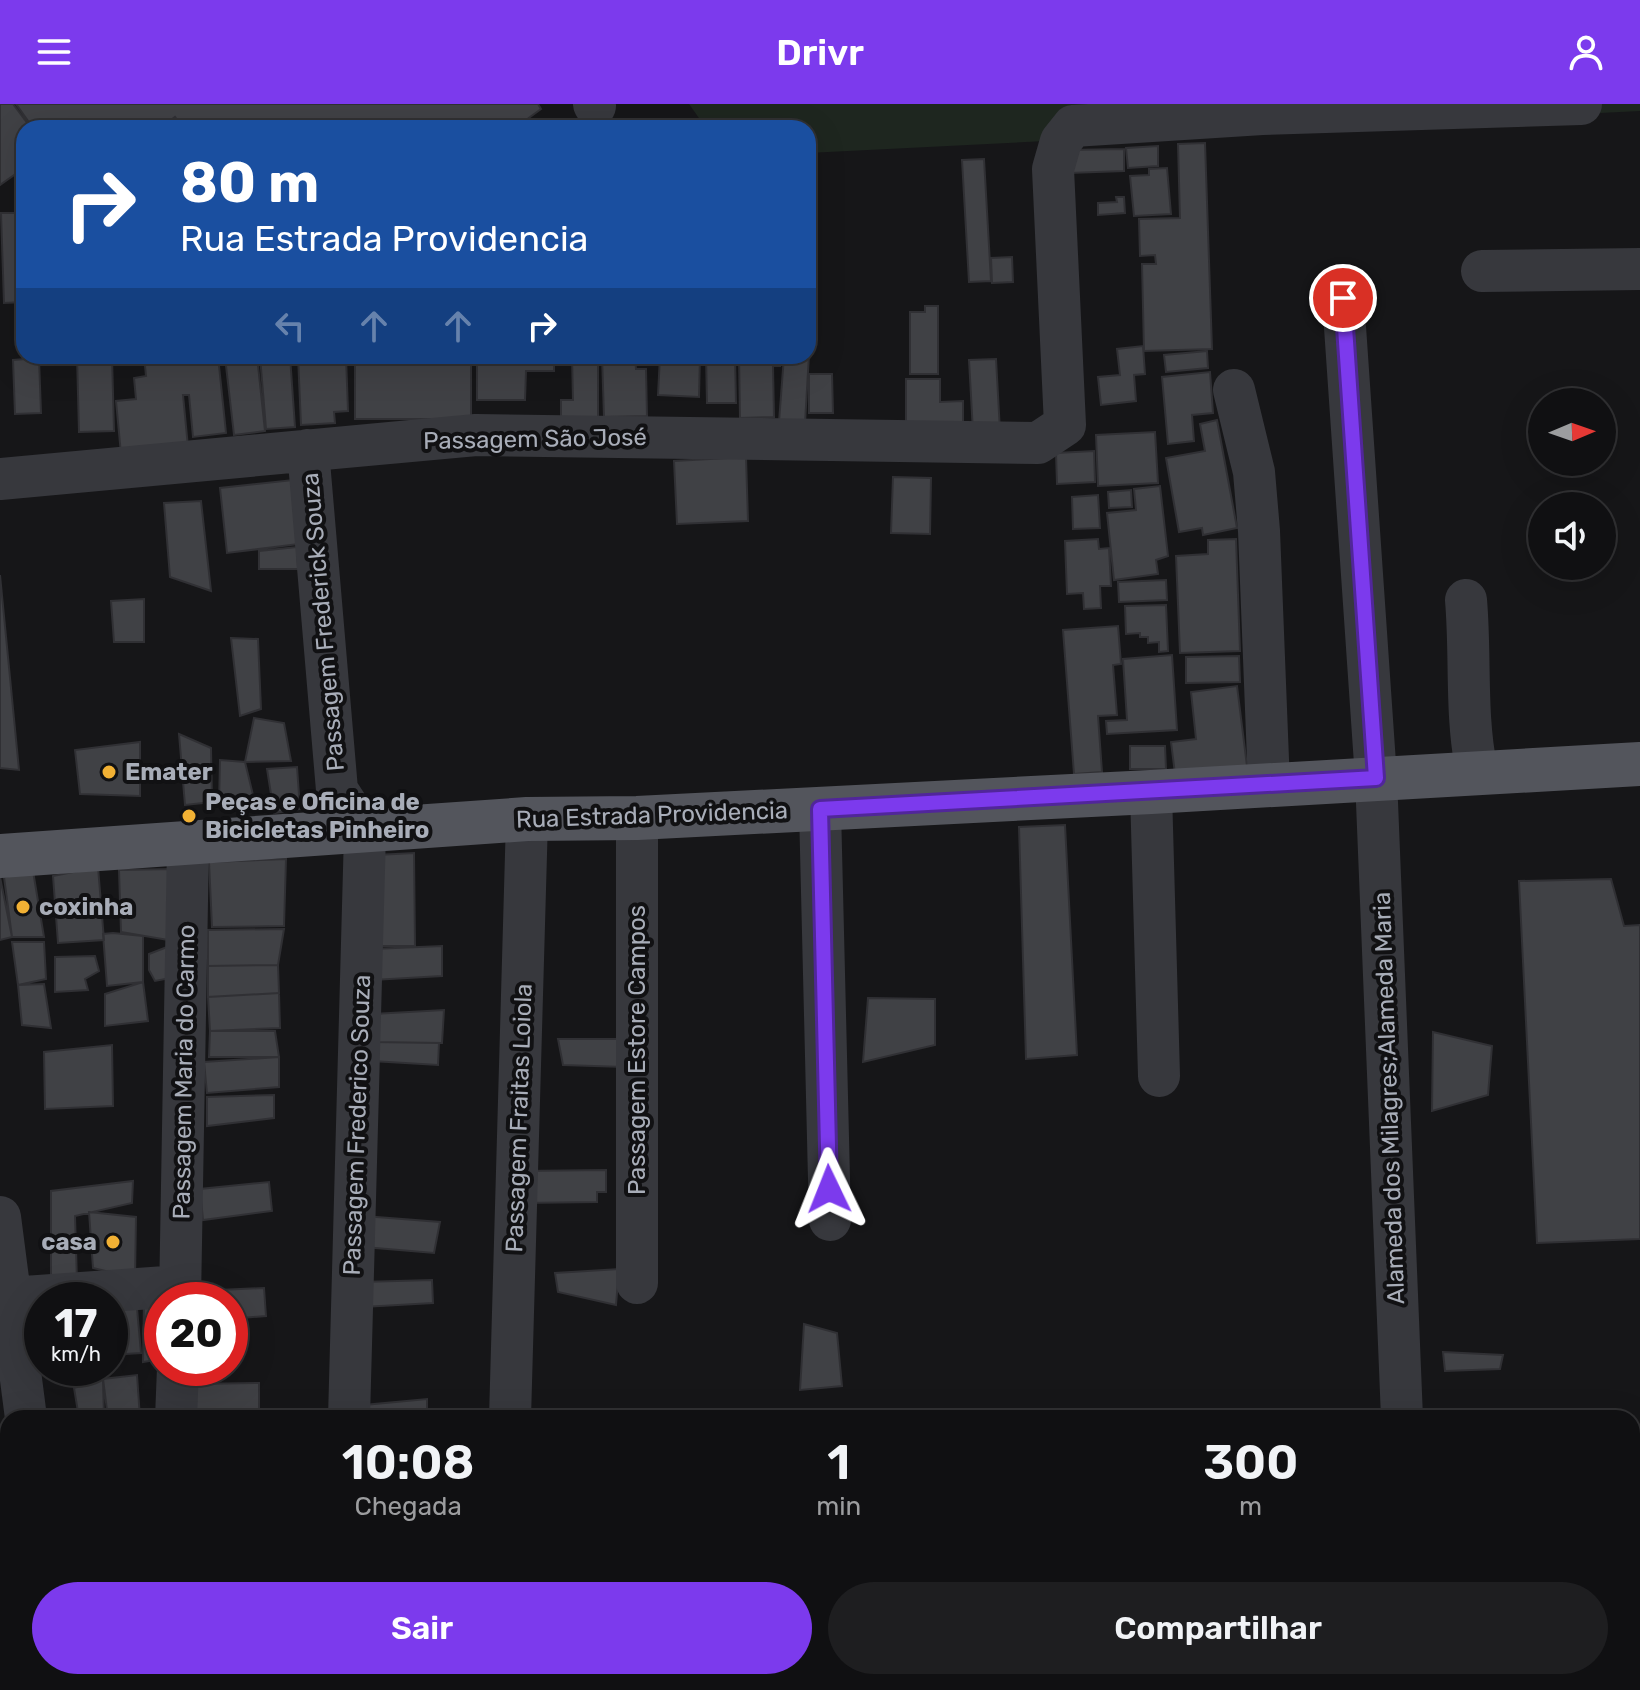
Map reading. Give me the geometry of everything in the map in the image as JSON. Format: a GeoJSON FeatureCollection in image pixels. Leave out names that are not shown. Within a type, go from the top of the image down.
{"type":"FeatureCollection","features":[{"type":"Feature","properties":{"kind":"main road","name":"Rua Estrada Providencia"},"geometry":{"type":"LineString","coordinates":[[0,856],[365,833],[527,819],[637,818],[820,809],[1640,764]]}},
{"type":"Feature","properties":{"kind":"street","name":"Passagem São José"},"geometry":{"type":"LineString","coordinates":[[0,479],[476,435],[1038,443],[1065,425],[1053,169],[1061,141],[1073,126],[1247,115],[1581,104]]}},
{"type":"Feature","properties":{"kind":"street"},"geometry":{"type":"LineString","coordinates":[[1482,271],[1640,269]]}},
{"type":"Feature","properties":{"kind":"street","name":"Alameda dos Milagres;Alameda Maria"},"geometry":{"type":"LineString","coordinates":[[1343,298],[1376,778],[1402,1410]]}},
{"type":"Feature","properties":{"kind":"street"},"geometry":{"type":"LineString","coordinates":[[1234,390],[1254,472],[1269,785]]}},
{"type":"Feature","properties":{"kind":"street","name":"Passagem Frederick Souza"},"geometry":{"type":"LineString","coordinates":[[308,450],[337,790],[365,833]]}},
{"type":"Feature","properties":{"kind":"street"},"geometry":{"type":"LineString","coordinates":[[1466,600],[1470,648],[1468,714],[1477,772]]}},
{"type":"Feature","properties":{"kind":"street"},"geometry":{"type":"LineString","coordinates":[[1151,792],[1159,1076]]}},
{"type":"Feature","properties":{"kind":"street"},"geometry":{"type":"LineString","coordinates":[[820,809],[830,1220]]}},
{"type":"Feature","properties":{"kind":"street","name":"Passagem Estore Campos"},"geometry":{"type":"LineString","coordinates":[[637,818],[637,1283]]}},
{"type":"Feature","properties":{"kind":"street","name":"Passagem Fraitas Loiola"},"geometry":{"type":"LineString","coordinates":[[510,1410],[527,819]]}},
{"type":"Feature","properties":{"kind":"street","name":"Passagem Frederico Souza"},"geometry":{"type":"LineString","coordinates":[[349,1410],[365,833]]}},
{"type":"Feature","properties":{"kind":"street","name":"Passagem Maria do Carmo"},"geometry":{"type":"LineString","coordinates":[[180,1282],[188,844]]}},
{"type":"Feature","properties":{"kind":"street"},"geometry":{"type":"LineString","coordinates":[[0,1217],[25,1410]]}},
{"type":"Feature","properties":{"kind":"street"},"geometry":{"type":"LineString","coordinates":[[10,1298],[144,1294]]}},
{"type":"Feature","properties":{"kind":"street"},"geometry":{"type":"LineString","coordinates":[[176,1410],[177,1386]]}},
{"type":"Feature","properties":{"kind":"shaded area"},"geometry":{"type":"Polygon","coordinates":[[[689,104],[1640,104],[1640,111],[816,153],[816,120],[700,120],[689,104]]]}},
{"type":"Feature","properties":{"kind":"building"},"geometry":{"type":"Polygon","coordinates":[[[0,104],[13,104],[25,120],[16,120],[16,174],[0,185],[0,104]]]}},
{"type":"Feature","properties":{"kind":"building"},"geometry":{"type":"Polygon","coordinates":[[[16,104],[538,104],[541,109],[526,120],[177,120],[175,117],[171,120],[27,120],[16,104]]]}},
{"type":"Feature","properties":{"kind":"building"},"geometry":{"type":"Polygon","coordinates":[[[1205,143],[1212,349],[1144,351],[1142,264],[1156,264],[1155,255],[1140,256],[1139,219],[1180,218],[1178,144],[1205,143]]]}},
{"type":"Feature","properties":{"kind":"building"},"geometry":{"type":"Polygon","coordinates":[[[1158,146],[1158,166],[1128,168],[1126,148],[1158,146]]]}},
{"type":"Feature","properties":{"kind":"building"},"geometry":{"type":"Polygon","coordinates":[[[1124,149],[1124,171],[1069,173],[1068,150],[1124,149]]]}},
{"type":"Feature","properties":{"kind":"building"},"geometry":{"type":"Polygon","coordinates":[[[984,159],[991,281],[969,282],[962,160],[984,159]]]}},
{"type":"Feature","properties":{"kind":"building"},"geometry":{"type":"Polygon","coordinates":[[[1167,168],[1171,214],[1134,216],[1130,176],[1149,175],[1149,169],[1167,168]]]}},
{"type":"Feature","properties":{"kind":"building"},"geometry":{"type":"Polygon","coordinates":[[[1116,197],[1124,197],[1125,213],[1098,215],[1098,203],[1117,202],[1116,197]]]}},
{"type":"Feature","properties":{"kind":"building"},"geometry":{"type":"Polygon","coordinates":[[[1,213],[16,213],[16,302],[4,303],[1,213]]]}},
{"type":"Feature","properties":{"kind":"building"},"geometry":{"type":"Polygon","coordinates":[[[1012,257],[1013,282],[992,283],[991,258],[1012,257]]]}},
{"type":"Feature","properties":{"kind":"building"},"geometry":{"type":"Polygon","coordinates":[[[925,306],[938,306],[938,374],[910,374],[910,312],[925,312],[925,306]]]}},
{"type":"Feature","properties":{"kind":"building"},"geometry":{"type":"Polygon","coordinates":[[[1143,346],[1145,374],[1134,375],[1136,401],[1101,405],[1098,377],[1120,375],[1117,349],[1143,346]]]}},
{"type":"Feature","properties":{"kind":"building"},"geometry":{"type":"Polygon","coordinates":[[[1207,351],[1208,368],[1166,372],[1164,355],[1207,351]]]}},
{"type":"Feature","properties":{"kind":"building"},"geometry":{"type":"Polygon","coordinates":[[[996,359],[1000,431],[973,432],[969,360],[996,359]]]}},
{"type":"Feature","properties":{"kind":"building"},"geometry":{"type":"Polygon","coordinates":[[[13,360],[16,360],[16,364],[39,364],[41,413],[15,414],[13,360]]]}},
{"type":"Feature","properties":{"kind":"building"},"geometry":{"type":"Polygon","coordinates":[[[77,364],[112,364],[114,431],[79,432],[77,364]]]}},
{"type":"Feature","properties":{"kind":"building"},"geometry":{"type":"Polygon","coordinates":[[[145,364],[219,364],[226,433],[193,437],[189,395],[183,395],[188,447],[121,454],[116,401],[136,399],[134,378],[146,376],[145,364]]]}},
{"type":"Feature","properties":{"kind":"building"},"geometry":{"type":"Polygon","coordinates":[[[226,364],[258,364],[265,431],[234,435],[226,364]]]}},
{"type":"Feature","properties":{"kind":"building"},"geometry":{"type":"Polygon","coordinates":[[[261,364],[291,364],[295,427],[266,429],[261,364]]]}},
{"type":"Feature","properties":{"kind":"building"},"geometry":{"type":"Polygon","coordinates":[[[298,364],[346,364],[348,411],[334,412],[335,423],[301,425],[298,364]]]}},
{"type":"Feature","properties":{"kind":"building"},"geometry":{"type":"Polygon","coordinates":[[[355,364],[471,364],[471,419],[355,419],[355,364]]]}},
{"type":"Feature","properties":{"kind":"building"},"geometry":{"type":"Polygon","coordinates":[[[477,364],[554,364],[554,371],[526,371],[525,400],[477,400],[477,364]]]}},
{"type":"Feature","properties":{"kind":"building"},"geometry":{"type":"Polygon","coordinates":[[[572,364],[598,364],[598,422],[561,422],[561,400],[573,400],[572,364]]]}},
{"type":"Feature","properties":{"kind":"building"},"geometry":{"type":"Polygon","coordinates":[[[602,364],[636,364],[636,369],[646,369],[647,416],[604,417],[602,364]]]}},
{"type":"Feature","properties":{"kind":"building"},"geometry":{"type":"Polygon","coordinates":[[[660,364],[700,364],[699,397],[658,395],[660,364]]]}},
{"type":"Feature","properties":{"kind":"building"},"geometry":{"type":"Polygon","coordinates":[[[706,364],[735,364],[736,403],[707,403],[706,364]]]}},
{"type":"Feature","properties":{"kind":"building"},"geometry":{"type":"Polygon","coordinates":[[[739,364],[780,364],[773,366],[774,417],[740,418],[739,364]]]}},
{"type":"Feature","properties":{"kind":"building"},"geometry":{"type":"Polygon","coordinates":[[[783,364],[808,364],[805,423],[779,422],[783,364]]]}},
{"type":"Feature","properties":{"kind":"building"},"geometry":{"type":"Polygon","coordinates":[[[1210,372],[1213,413],[1192,415],[1194,441],[1168,444],[1162,377],[1210,372]]]}},
{"type":"Feature","properties":{"kind":"building"},"geometry":{"type":"Polygon","coordinates":[[[809,374],[832,374],[833,413],[809,413],[809,374]]]}},
{"type":"Feature","properties":{"kind":"building"},"geometry":{"type":"Polygon","coordinates":[[[906,379],[940,379],[940,402],[963,401],[963,425],[906,426],[906,379]]]}},
{"type":"Feature","properties":{"kind":"building"},"geometry":{"type":"Polygon","coordinates":[[[1217,420],[1237,528],[1203,535],[1202,528],[1179,532],[1166,458],[1205,451],[1200,424],[1217,420]]]}},
{"type":"Feature","properties":{"kind":"building"},"geometry":{"type":"Polygon","coordinates":[[[1155,432],[1158,483],[1098,486],[1096,435],[1155,432]]]}},
{"type":"Feature","properties":{"kind":"building"},"geometry":{"type":"Polygon","coordinates":[[[1094,451],[1095,482],[1057,484],[1056,453],[1094,451]]]}},
{"type":"Feature","properties":{"kind":"building"},"geometry":{"type":"Polygon","coordinates":[[[746,457],[748,521],[677,524],[674,461],[746,457]]]}},
{"type":"Feature","properties":{"kind":"building"},"geometry":{"type":"Polygon","coordinates":[[[893,477],[931,478],[930,534],[891,533],[893,477]]]}},
{"type":"Feature","properties":{"kind":"building"},"geometry":{"type":"Polygon","coordinates":[[[293,480],[299,544],[227,553],[220,488],[293,480]]]}},
{"type":"Feature","properties":{"kind":"building"},"geometry":{"type":"Polygon","coordinates":[[[1160,486],[1168,556],[1156,560],[1158,574],[1114,580],[1107,513],[1136,510],[1134,489],[1160,486]]]}},
{"type":"Feature","properties":{"kind":"building"},"geometry":{"type":"Polygon","coordinates":[[[1131,490],[1132,507],[1109,508],[1108,492],[1131,490]]]}},
{"type":"Feature","properties":{"kind":"building"},"geometry":{"type":"Polygon","coordinates":[[[1098,495],[1100,528],[1073,529],[1072,497],[1098,495]]]}},
{"type":"Feature","properties":{"kind":"building"},"geometry":{"type":"Polygon","coordinates":[[[201,501],[211,591],[170,577],[164,503],[201,501]]]}},
{"type":"Feature","properties":{"kind":"building"},"geometry":{"type":"Polygon","coordinates":[[[1098,539],[1099,549],[1109,548],[1111,586],[1100,586],[1101,608],[1084,609],[1083,593],[1067,594],[1065,541],[1098,539]]]}},
{"type":"Feature","properties":{"kind":"building"},"geometry":{"type":"Polygon","coordinates":[[[1236,539],[1240,651],[1180,653],[1176,556],[1208,554],[1208,540],[1236,539]]]}},
{"type":"Feature","properties":{"kind":"building"},"geometry":{"type":"Polygon","coordinates":[[[297,547],[298,569],[259,569],[259,551],[297,547]]]}},
{"type":"Feature","properties":{"kind":"building"},"geometry":{"type":"Polygon","coordinates":[[[0,575],[19,770],[0,768],[0,575]]]}},
{"type":"Feature","properties":{"kind":"building"},"geometry":{"type":"Polygon","coordinates":[[[1166,580],[1167,600],[1119,602],[1118,582],[1166,580]]]}},
{"type":"Feature","properties":{"kind":"building"},"geometry":{"type":"Polygon","coordinates":[[[144,599],[144,642],[114,642],[111,601],[144,599]]]}},
{"type":"Feature","properties":{"kind":"building"},"geometry":{"type":"Polygon","coordinates":[[[1166,605],[1168,651],[1159,652],[1159,642],[1148,643],[1148,637],[1140,637],[1140,633],[1126,634],[1125,606],[1166,605]]]}},
{"type":"Feature","properties":{"kind":"building"},"geometry":{"type":"Polygon","coordinates":[[[1118,626],[1121,664],[1113,665],[1117,715],[1098,716],[1102,772],[1074,774],[1063,630],[1118,626]]]}},
{"type":"Feature","properties":{"kind":"building"},"geometry":{"type":"Polygon","coordinates":[[[231,638],[258,639],[261,709],[240,716],[231,638]]]}},
{"type":"Feature","properties":{"kind":"building"},"geometry":{"type":"Polygon","coordinates":[[[1172,655],[1177,730],[1107,734],[1106,721],[1127,720],[1123,659],[1172,655]]]}},
{"type":"Feature","properties":{"kind":"building"},"geometry":{"type":"Polygon","coordinates":[[[1239,656],[1240,682],[1186,683],[1186,657],[1239,656]]]}},
{"type":"Feature","properties":{"kind":"building"},"geometry":{"type":"Polygon","coordinates":[[[1237,686],[1247,766],[1175,774],[1171,742],[1196,739],[1191,692],[1237,686]]]}},
{"type":"Feature","properties":{"kind":"building"},"geometry":{"type":"Polygon","coordinates":[[[254,718],[284,723],[291,761],[245,762],[254,718]]]}},
{"type":"Feature","properties":{"kind":"building"},"geometry":{"type":"Polygon","coordinates":[[[179,734],[211,748],[212,802],[185,805],[179,734]]]}},
{"type":"Feature","properties":{"kind":"building","name":"Emater"},"geometry":{"type":"Polygon","coordinates":[[[140,742],[140,796],[80,794],[75,750],[140,742]]]}},
{"type":"Feature","properties":{"kind":"building"},"geometry":{"type":"Polygon","coordinates":[[[1130,746],[1165,746],[1166,769],[1130,769],[1130,746]]]}},
{"type":"Feature","properties":{"kind":"building"},"geometry":{"type":"Polygon","coordinates":[[[220,760],[245,762],[253,795],[219,805],[220,760]]]}},
{"type":"Feature","properties":{"kind":"building"},"geometry":{"type":"Polygon","coordinates":[[[297,767],[300,809],[274,813],[267,769],[297,767]]]}},
{"type":"Feature","properties":{"kind":"building"},"geometry":{"type":"Polygon","coordinates":[[[1065,825],[1077,1055],[1026,1059],[1019,827],[1065,825]]]}},
{"type":"Feature","properties":{"kind":"building"},"geometry":{"type":"Polygon","coordinates":[[[414,853],[415,946],[374,946],[376,855],[414,853]]]}},
{"type":"Feature","properties":{"kind":"building"},"geometry":{"type":"Polygon","coordinates":[[[286,859],[284,926],[212,927],[209,862],[286,859]]]}},
{"type":"Feature","properties":{"kind":"building"},"geometry":{"type":"Polygon","coordinates":[[[98,867],[104,940],[58,943],[53,876],[98,867]]]}},
{"type":"Feature","properties":{"kind":"building"},"geometry":{"type":"Polygon","coordinates":[[[174,869],[180,942],[121,932],[119,870],[174,869]]]}},
{"type":"Feature","properties":{"kind":"building","name":"coxinha"},"geometry":{"type":"Polygon","coordinates":[[[33,871],[44,937],[12,937],[4,877],[33,871]]]}},
{"type":"Feature","properties":{"kind":"building"},"geometry":{"type":"Polygon","coordinates":[[[0,877],[12,937],[0,940],[0,877]]]}},
{"type":"Feature","properties":{"kind":"building"},"geometry":{"type":"Polygon","coordinates":[[[1611,879],[1624,926],[1640,925],[1640,1239],[1537,1243],[1519,881],[1611,879]]]}},
{"type":"Feature","properties":{"kind":"building"},"geometry":{"type":"Polygon","coordinates":[[[284,929],[278,965],[208,966],[208,930],[284,929]]]}},
{"type":"Feature","properties":{"kind":"building"},"geometry":{"type":"Polygon","coordinates":[[[103,934],[143,936],[143,982],[107,986],[103,934]]]}},
{"type":"Feature","properties":{"kind":"building"},"geometry":{"type":"Polygon","coordinates":[[[12,942],[44,942],[46,979],[18,985],[12,942]]]}},
{"type":"Feature","properties":{"kind":"building"},"geometry":{"type":"Polygon","coordinates":[[[180,942],[181,976],[155,981],[149,970],[149,954],[180,942]]]}},
{"type":"Feature","properties":{"kind":"building"},"geometry":{"type":"Polygon","coordinates":[[[442,946],[442,976],[373,980],[372,949],[442,946]]]}},
{"type":"Feature","properties":{"kind":"building"},"geometry":{"type":"Polygon","coordinates":[[[95,956],[99,971],[85,979],[88,990],[55,992],[55,957],[95,956]]]}},
{"type":"Feature","properties":{"kind":"building"},"geometry":{"type":"Polygon","coordinates":[[[278,965],[279,993],[208,997],[208,966],[278,965]]]}},
{"type":"Feature","properties":{"kind":"building"},"geometry":{"type":"Polygon","coordinates":[[[143,982],[148,1021],[105,1026],[105,994],[143,982]]]}},
{"type":"Feature","properties":{"kind":"building"},"geometry":{"type":"Polygon","coordinates":[[[44,984],[51,1028],[22,1025],[18,985],[44,984]]]}},
{"type":"Feature","properties":{"kind":"building"},"geometry":{"type":"Polygon","coordinates":[[[279,993],[280,1028],[210,1031],[208,997],[279,993]]]}},
{"type":"Feature","properties":{"kind":"building"},"geometry":{"type":"Polygon","coordinates":[[[868,998],[935,999],[935,1045],[863,1062],[868,998]]]}},
{"type":"Feature","properties":{"kind":"building"},"geometry":{"type":"Polygon","coordinates":[[[444,1010],[442,1043],[372,1042],[373,1014],[444,1010]]]}},
{"type":"Feature","properties":{"kind":"building"},"geometry":{"type":"Polygon","coordinates":[[[210,1031],[275,1031],[279,1057],[209,1057],[210,1031]]]}},
{"type":"Feature","properties":{"kind":"building"},"geometry":{"type":"Polygon","coordinates":[[[1433,1032],[1492,1046],[1488,1095],[1432,1111],[1433,1032]]]}},
{"type":"Feature","properties":{"kind":"building"},"geometry":{"type":"Polygon","coordinates":[[[558,1039],[617,1039],[624,1067],[563,1065],[558,1039]]]}},
{"type":"Feature","properties":{"kind":"building"},"geometry":{"type":"Polygon","coordinates":[[[372,1042],[439,1043],[438,1065],[372,1061],[372,1042]]]}},
{"type":"Feature","properties":{"kind":"building"},"geometry":{"type":"Polygon","coordinates":[[[112,1045],[113,1106],[45,1109],[44,1052],[112,1045]]]}},
{"type":"Feature","properties":{"kind":"building"},"geometry":{"type":"Polygon","coordinates":[[[279,1057],[279,1087],[207,1093],[204,1062],[279,1057]]]}},
{"type":"Feature","properties":{"kind":"building"},"geometry":{"type":"Polygon","coordinates":[[[274,1095],[274,1118],[207,1126],[207,1097],[274,1095]]]}},
{"type":"Feature","properties":{"kind":"building"},"geometry":{"type":"Polygon","coordinates":[[[606,1170],[606,1192],[597,1192],[597,1202],[521,1203],[521,1171],[606,1170]]]}},
{"type":"Feature","properties":{"kind":"building"},"geometry":{"type":"Polygon","coordinates":[[[133,1181],[132,1203],[75,1216],[77,1281],[51,1281],[51,1191],[133,1181]]]}},
{"type":"Feature","properties":{"kind":"building"},"geometry":{"type":"Polygon","coordinates":[[[269,1182],[272,1211],[203,1220],[200,1189],[269,1182]]]}},
{"type":"Feature","properties":{"kind":"building","name":"casa"},"geometry":{"type":"Polygon","coordinates":[[[89,1212],[136,1217],[135,1278],[93,1268],[89,1212]]]}},
{"type":"Feature","properties":{"kind":"building"},"geometry":{"type":"Polygon","coordinates":[[[364,1216],[440,1222],[434,1253],[364,1247],[364,1216]]]}},
{"type":"Feature","properties":{"kind":"building"},"geometry":{"type":"Polygon","coordinates":[[[619,1269],[616,1305],[558,1292],[555,1273],[619,1269]]]}},
{"type":"Feature","properties":{"kind":"building"},"geometry":{"type":"Polygon","coordinates":[[[432,1280],[433,1303],[363,1307],[361,1282],[432,1280]]]}},
{"type":"Feature","properties":{"kind":"building"},"geometry":{"type":"Polygon","coordinates":[[[264,1288],[266,1316],[248,1318],[248,1289],[264,1288]]]}},
{"type":"Feature","properties":{"kind":"building"},"geometry":{"type":"Polygon","coordinates":[[[136,1297],[141,1353],[128,1354],[128,1298],[136,1297]]]}},
{"type":"Feature","properties":{"kind":"building"},"geometry":{"type":"Polygon","coordinates":[[[804,1324],[837,1333],[842,1386],[800,1390],[804,1324]]]}},
{"type":"Feature","properties":{"kind":"building"},"geometry":{"type":"Polygon","coordinates":[[[1443,1352],[1503,1355],[1500,1369],[1445,1371],[1443,1352]]]}},
{"type":"Feature","properties":{"kind":"building"},"geometry":{"type":"Polygon","coordinates":[[[137,1375],[139,1410],[107,1410],[104,1386],[128,1386],[128,1376],[137,1375]]]}},
{"type":"Feature","properties":{"kind":"building"},"geometry":{"type":"Polygon","coordinates":[[[248,1383],[259,1383],[259,1410],[195,1410],[193,1386],[248,1386],[248,1383]]]}},
{"type":"Feature","properties":{"kind":"building"},"geometry":{"type":"Polygon","coordinates":[[[103,1386],[104,1410],[78,1410],[74,1388],[103,1386]]]}},
{"type":"Feature","properties":{"kind":"building"},"geometry":{"type":"Polygon","coordinates":[[[427,1399],[427,1410],[364,1410],[364,1405],[427,1399]]]}},
{"type":"Feature","properties":{"kind":"place","name":"Emater"},"geometry":{"type":"Point","coordinates":[109,772]}},
{"type":"Feature","properties":{"kind":"place","name":"Peças e Oficina de Bicicletas Pinheiro"},"geometry":{"type":"Point","coordinates":[189,816]}},
{"type":"Feature","properties":{"kind":"place","name":"coxinha"},"geometry":{"type":"Point","coordinates":[23,907]}},
{"type":"Feature","properties":{"kind":"place","name":"casa"},"geometry":{"type":"Point","coordinates":[113,1242]}},
{"type":"Feature","properties":{"kind":"route"},"geometry":{"type":"LineString","coordinates":[[829,1189],[819,893],[820,809],[1376,778],[1343,298]]}}]}
